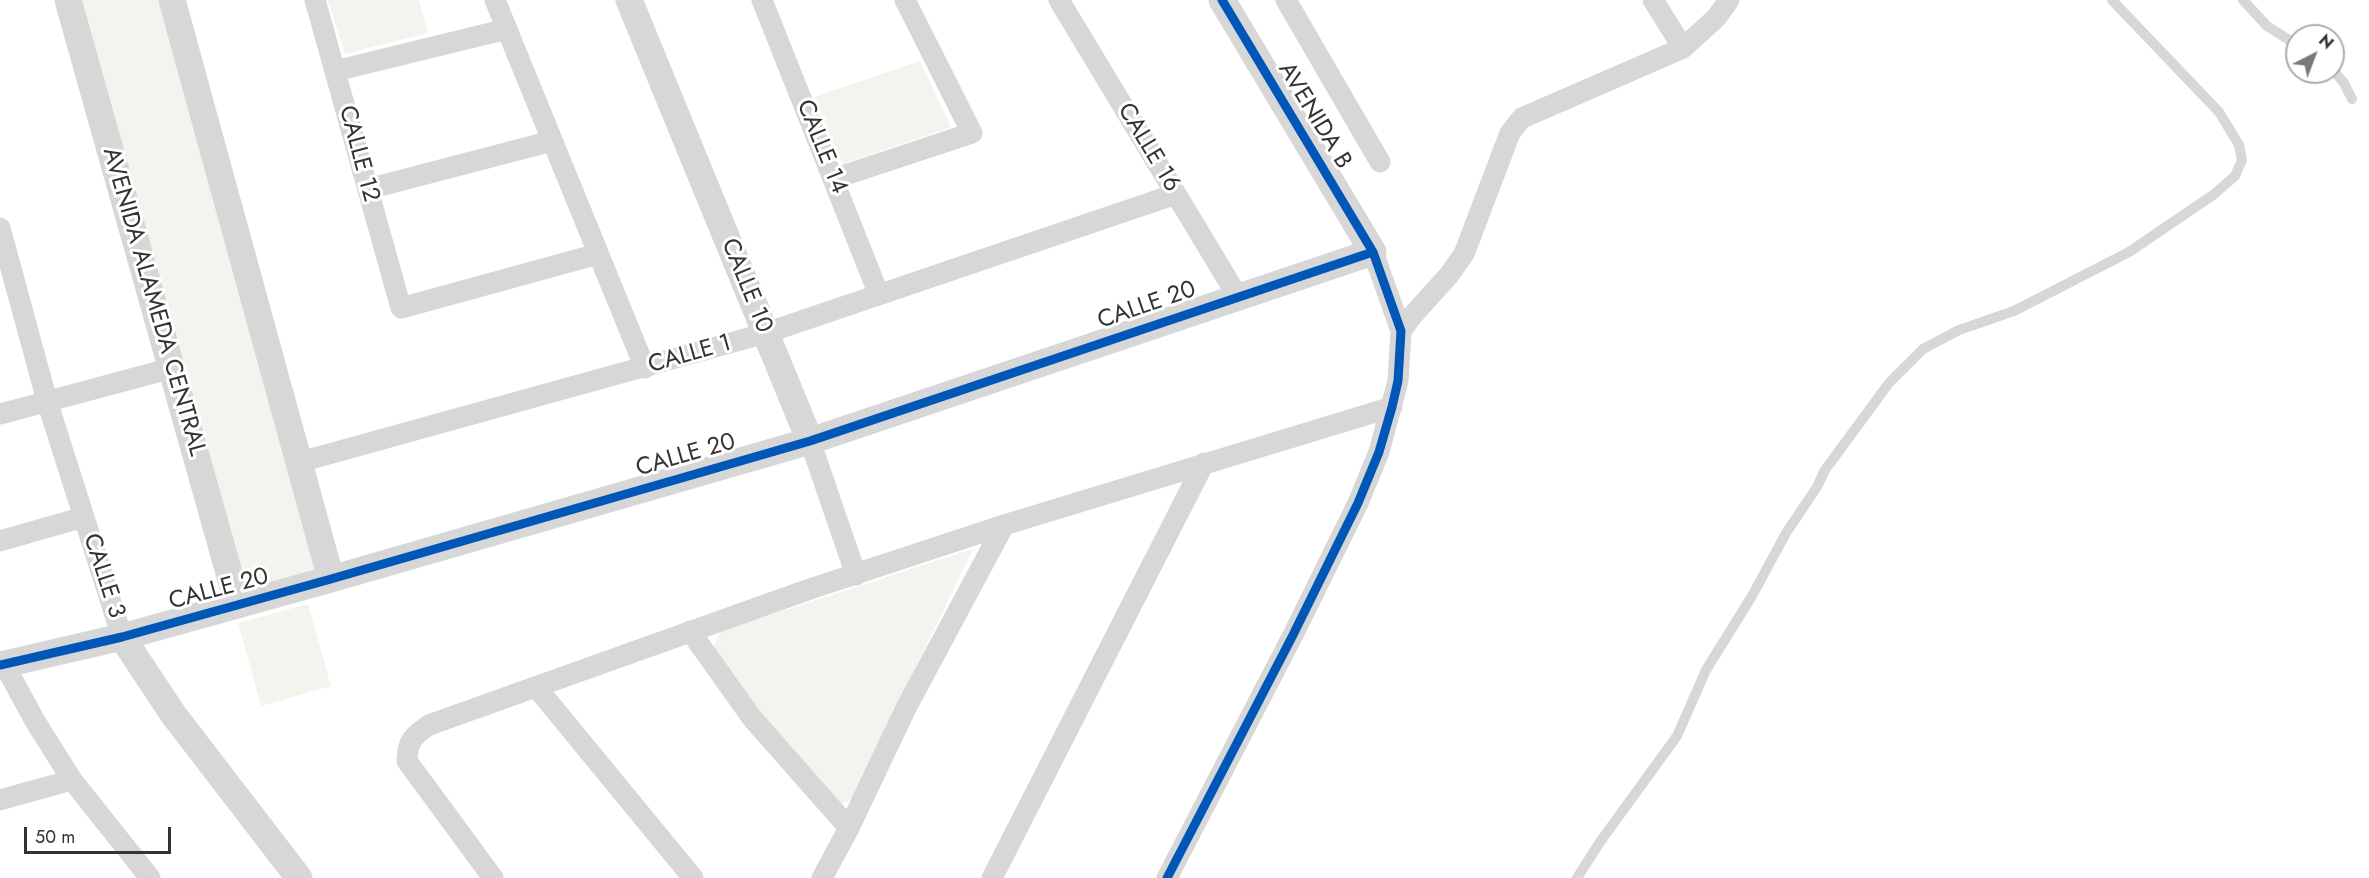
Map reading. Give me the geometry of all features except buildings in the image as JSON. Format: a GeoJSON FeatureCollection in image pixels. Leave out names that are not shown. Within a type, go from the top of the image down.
{"type":"FeatureCollection","features":[{"type":"Feature","properties":{"kind":"street","name":"AVENIDA ALAMEDA CENTRAL"},"geometry":{"type":"LineString","coordinates":[[68,0],[238,604]]}},
{"type":"Feature","properties":{"kind":"street"},"geometry":{"type":"LineString","coordinates":[[172,0],[331,579]]}},
{"type":"Feature","properties":{"kind":"street","name":"CALLE 12"},"geometry":{"type":"LineString","coordinates":[[315,0],[401,308],[598,254]]}},
{"type":"Feature","properties":{"kind":"street"},"geometry":{"type":"LineString","coordinates":[[495,0],[645,368]]}},
{"type":"Feature","properties":{"kind":"street","name":"CALLE 10"},"geometry":{"type":"LineString","coordinates":[[629,0],[810,441],[856,575]]}},
{"type":"Feature","properties":{"kind":"street","name":"CALLE 14"},"geometry":{"type":"LineString","coordinates":[[762,0],[879,295]]}},
{"type":"Feature","properties":{"kind":"street"},"geometry":{"type":"LineString","coordinates":[[833,179],[972,133],[905,0]]}},
{"type":"Feature","properties":{"kind":"street","name":"CALLE 16"},"geometry":{"type":"LineString","coordinates":[[1059,0],[1238,297]]}},
{"type":"Feature","properties":{"kind":"street","name":"AVENIDA B"},"geometry":{"type":"LineString","coordinates":[[1222,0],[1373,252]]}},
{"type":"Feature","properties":{"kind":"street","name":"AVENIDA B"},"geometry":{"type":"LineString","coordinates":[[1286,0],[1380,162]]}},
{"type":"Feature","properties":{"kind":"street"},"geometry":{"type":"LineString","coordinates":[[1653,0],[1683,48]]}},
{"type":"Feature","properties":{"kind":"street"},"geometry":{"type":"LineString","coordinates":[[1401,331],[1464,254],[1510,133],[1522,118],[1683,48],[1716,18],[1729,0]]}},
{"type":"Feature","properties":{"kind":"street"},"geometry":{"type":"LineString","coordinates":[[335,71],[507,28]]}},
{"type":"Feature","properties":{"kind":"street"},"geometry":{"type":"LineString","coordinates":[[368,189],[552,141]]}},
{"type":"Feature","properties":{"kind":"street","name":"CALLE 1"},"geometry":{"type":"LineString","coordinates":[[300,462],[765,333],[1176,194]]}},
{"type":"Feature","properties":{"kind":"street","name":"CALLE 3"},"geometry":{"type":"LineString","coordinates":[[0,228],[47,401],[122,637],[173,714],[299,878]]}},
{"type":"Feature","properties":{"kind":"street"},"geometry":{"type":"LineString","coordinates":[[1167,878],[1288,645],[1358,503],[1379,452],[1398,381],[1401,331],[1373,252]]}},
{"type":"Feature","properties":{"kind":"street","name":"CALLE 20"},"geometry":{"type":"LineString","coordinates":[[2,665],[122,637],[810,441],[1373,252]]}},
{"type":"Feature","properties":{"kind":"street"},"geometry":{"type":"LineString","coordinates":[[0,414],[172,368]]}},
{"type":"Feature","properties":{"kind":"street"},"geometry":{"type":"LineString","coordinates":[[493,878],[407,761],[408,747],[413,737],[429,725],[690,631],[1004,525],[1392,407]]}},
{"type":"Feature","properties":{"kind":"street"},"geometry":{"type":"LineString","coordinates":[[992,878],[1204,463]]}},
{"type":"Feature","properties":{"kind":"street"},"geometry":{"type":"LineString","coordinates":[[0,541],[84,518]]}},
{"type":"Feature","properties":{"kind":"street"},"geometry":{"type":"LineString","coordinates":[[822,878],[849,828],[906,708],[1004,525]]}},
{"type":"Feature","properties":{"kind":"street"},"geometry":{"type":"LineString","coordinates":[[690,631],[752,718],[849,828]]}},
{"type":"Feature","properties":{"kind":"street"},"geometry":{"type":"LineString","coordinates":[[2,665],[72,780],[150,878]]}},
{"type":"Feature","properties":{"kind":"street"},"geometry":{"type":"LineString","coordinates":[[537,688],[693,878]]}},
{"type":"Feature","properties":{"kind":"street"},"geometry":{"type":"LineString","coordinates":[[0,800],[72,780]]}},
{"type":"Feature","properties":{"kind":"lane"},"geometry":{"type":"LineString","coordinates":[[1577,878],[1600,842],[1677,736],[1706,670],[1752,596],[1786,533],[1817,487],[1825,470],[1889,383],[1923,349],[1959,330],[2014,310],[2129,252],[2213,195],[2235,176],[2242,159],[2239,146],[2218,112],[2112,0]]}},
{"type":"Feature","properties":{"kind":"lane"},"geometry":{"type":"LineString","coordinates":[[2243,0],[2267,27],[2285,38]]}},
{"type":"Feature","properties":{"kind":"lane"},"geometry":{"type":"LineString","coordinates":[[2344,84],[2352,99]]}},
{"type":"Feature","properties":{"kind":"shaded area"},"geometry":{"type":"Polygon","coordinates":[[[81,0],[160,0],[319,569],[246,589],[81,0]]]}},
{"type":"Feature","properties":{"kind":"shaded area"},"geometry":{"type":"Polygon","coordinates":[[[328,0],[419,0],[428,33],[345,54],[328,0]]]}},
{"type":"Feature","properties":{"kind":"shaded area"},"geometry":{"type":"Polygon","coordinates":[[[920,61],[951,127],[842,164],[814,97],[920,61]]]}},
{"type":"Feature","properties":{"kind":"shaded area"},"geometry":{"type":"Polygon","coordinates":[[[973,549],[852,799],[840,804],[770,725],[711,650],[721,631],[973,549]]]}},
{"type":"Feature","properties":{"kind":"shaded area"},"geometry":{"type":"Polygon","coordinates":[[[308,604],[331,686],[261,706],[238,623],[308,604]]]}},
{"type":"Feature","properties":{"kind":"cycle path"},"geometry":{"type":"LineString","coordinates":[[1167,878],[1293,635],[1358,503],[1379,452],[1398,381],[1401,331],[1373,252],[1222,0]]}},
{"type":"Feature","properties":{"kind":"cycle path"},"geometry":{"type":"LineString","coordinates":[[0,665],[122,637],[810,441],[1373,252]]}}]}
